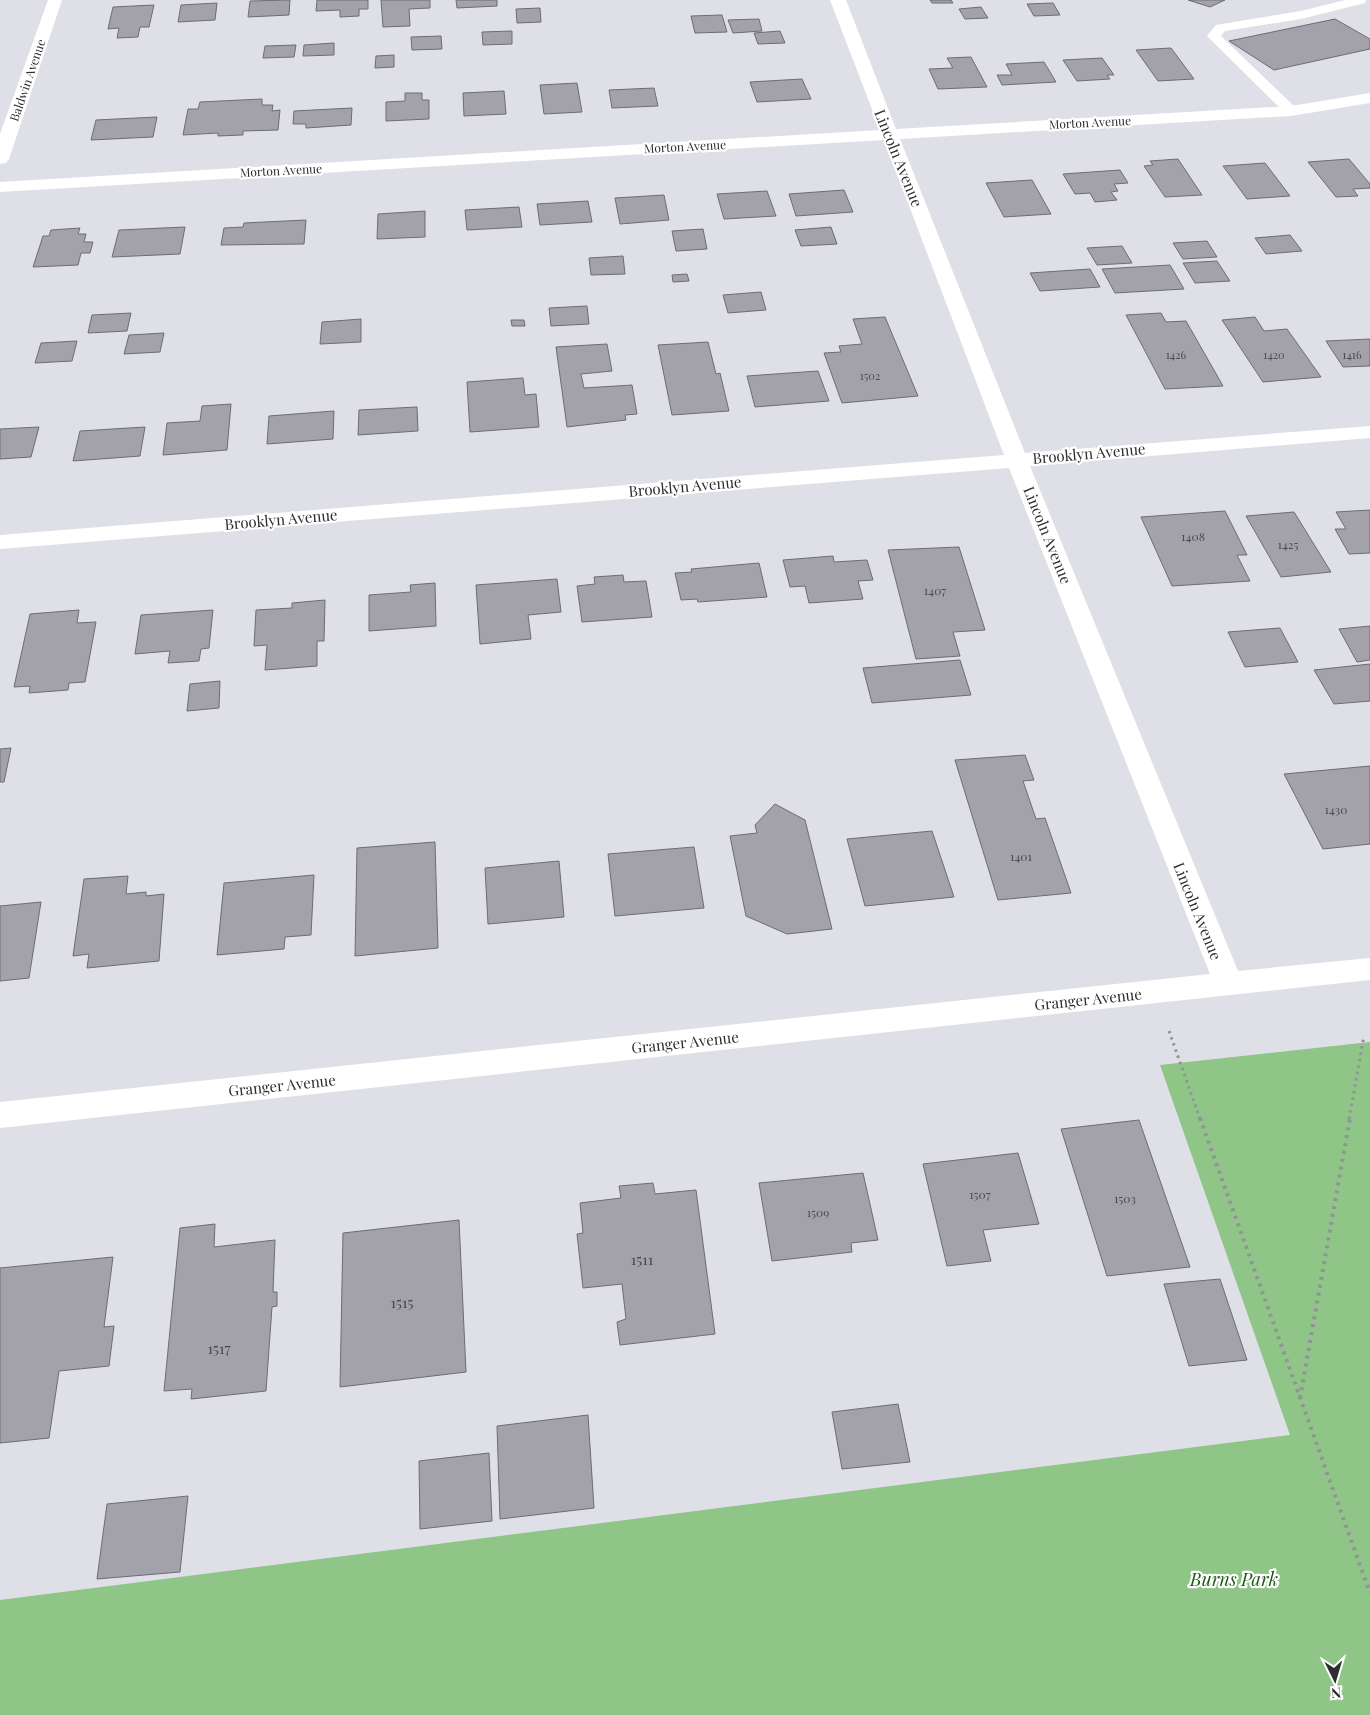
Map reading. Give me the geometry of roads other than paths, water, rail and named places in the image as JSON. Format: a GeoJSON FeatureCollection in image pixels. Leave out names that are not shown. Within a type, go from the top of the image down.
{"type":"FeatureCollection","features":[{"type":"Feature","properties":{"kind":"street","name":"Baldwin Avenue"},"geometry":{"type":"LineString","coordinates":[[0,159],[54,0]]}},
{"type":"Feature","properties":{"kind":"street","name":"Lincoln Avenue"},"geometry":{"type":"LineString","coordinates":[[838,0],[1017,459],[1228,984]]}},
{"type":"Feature","properties":{"kind":"street","name":"Morton Avenue"},"geometry":{"type":"LineString","coordinates":[[0,187],[889,133],[1291,111],[1370,98]]}},
{"type":"Feature","properties":{"kind":"street","name":"Brooklyn Avenue"},"geometry":{"type":"LineString","coordinates":[[0,542],[1370,432]]}},
{"type":"Feature","properties":{"kind":"street","name":"Granger Avenue"},"geometry":{"type":"LineString","coordinates":[[0,1115],[1370,970]]}},
{"type":"Feature","properties":{"kind":"lane"},"geometry":{"type":"LineString","coordinates":[[1291,111],[1214,36],[1221,28],[1301,15],[1353,4],[1360,0]]}},
{"type":"Feature","properties":{"kind":"park label","name":"Burns Park"},"geometry":{"type":"Point","coordinates":[1234,1579]}}]}
